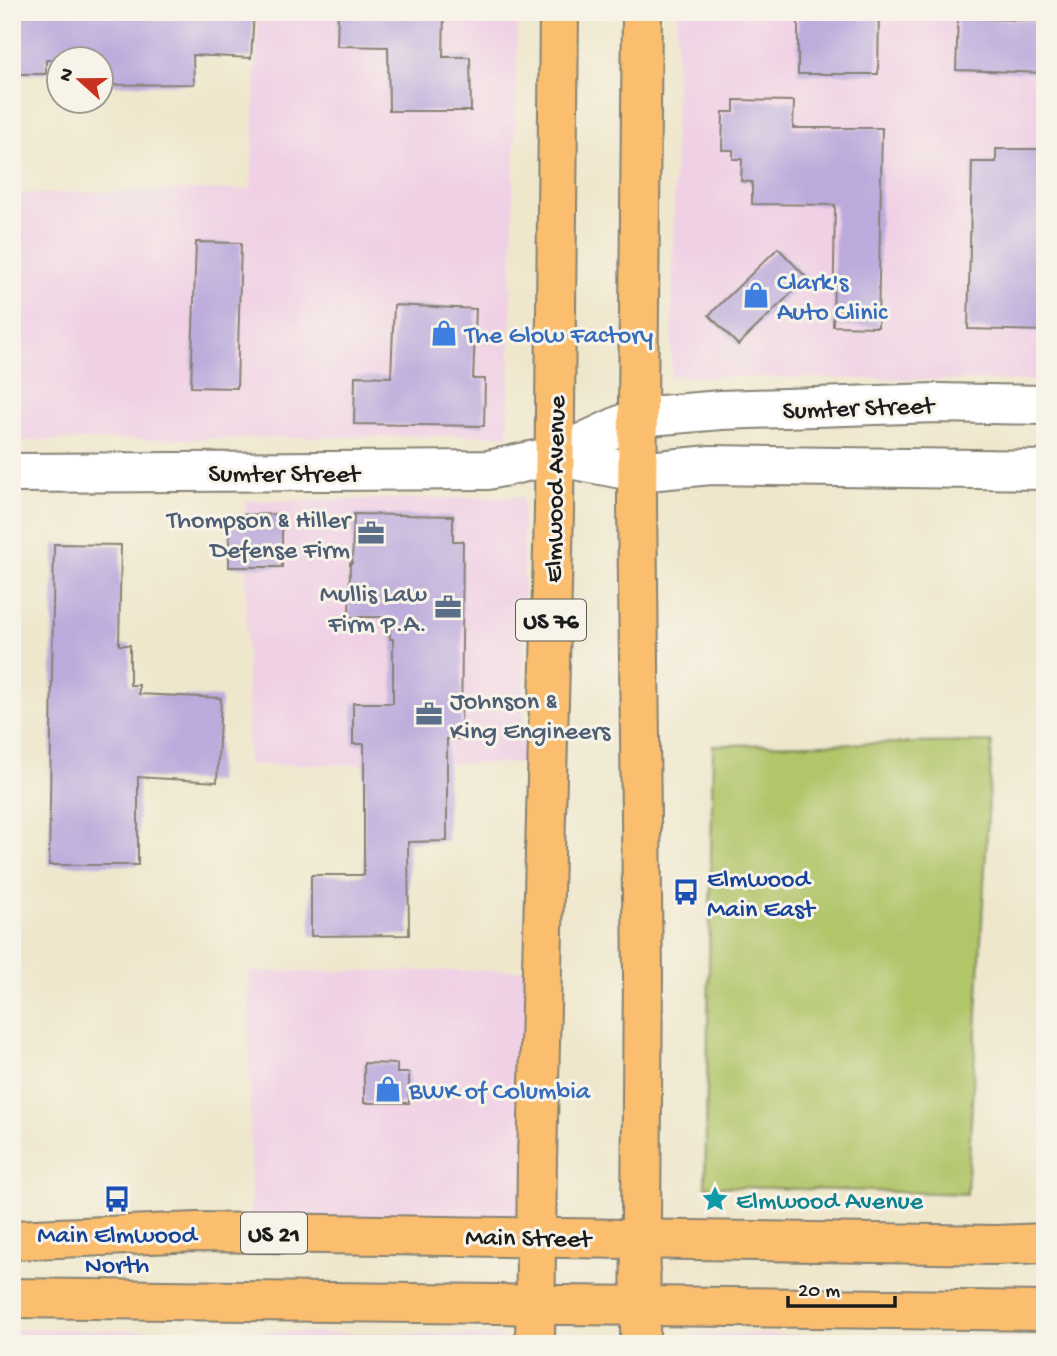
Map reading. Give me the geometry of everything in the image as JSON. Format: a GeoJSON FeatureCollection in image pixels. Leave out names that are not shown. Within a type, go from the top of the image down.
{"type":"FeatureCollection","features":[{"type":"Feature","properties":{"kind":"main road","name":"Elmwood Avenue"},"geometry":{"type":"LineString","coordinates":[[535,1344],[554,456],[559,12]]}},
{"type":"Feature","properties":{"kind":"main road"},"geometry":{"type":"LineString","coordinates":[[640,1325],[643,974],[637,472],[642,12]]}},
{"type":"Feature","properties":{"kind":"main road","name":"Main Street"},"geometry":{"type":"LineString","coordinates":[[12,1240],[197,1232],[995,1245],[1045,1243]]}},
{"type":"Feature","properties":{"kind":"main road"},"geometry":{"type":"LineString","coordinates":[[12,1298],[536,1305],[640,1325],[1045,1311]]}},
{"type":"Feature","properties":{"kind":"street","name":"Sumter Street"},"geometry":{"type":"LineString","coordinates":[[12,472],[481,470],[554,456],[638,417],[720,410],[923,404],[1045,405]]}},
{"type":"Feature","properties":{"kind":"street","name":"Sumter Street"},"geometry":{"type":"LineString","coordinates":[[554,456],[637,472],[710,465],[1045,470]]}},
{"type":"Feature","properties":{"kind":"shaded area"},"geometry":{"type":"Polygon","coordinates":[[[258,12],[518,12],[508,435],[12,441],[12,194],[251,189],[258,12]]]}},
{"type":"Feature","properties":{"kind":"shaded area"},"geometry":{"type":"Polygon","coordinates":[[[677,12],[1045,12],[1045,381],[671,376],[677,12]]]}},
{"type":"Feature","properties":{"kind":"shaded area"},"geometry":{"type":"Polygon","coordinates":[[[523,497],[524,763],[248,765],[245,501],[523,497]]]}},
{"type":"Feature","properties":{"kind":"shaded area"},"geometry":{"type":"Polygon","coordinates":[[[526,970],[527,1215],[251,1218],[249,972],[526,970]]]}},
{"type":"Feature","properties":{"kind":"shaded area"},"geometry":{"type":"Polygon","coordinates":[[[12,1329],[502,1335],[502,1344],[12,1344],[12,1329]]]}},
{"type":"Feature","properties":{"kind":"shaded area"},"geometry":{"type":"Polygon","coordinates":[[[691,1333],[1045,1339],[1045,1344],[691,1344],[691,1333]]]}},
{"type":"Feature","properties":{"kind":"green space"},"geometry":{"type":"Polygon","coordinates":[[[992,742],[967,1194],[705,1186],[713,745],[992,742]]]}},
{"type":"Feature","properties":{"kind":"building"},"geometry":{"type":"Polygon","coordinates":[[[12,12],[254,12],[251,58],[193,55],[194,84],[116,85],[116,46],[46,46],[46,74],[12,74],[12,12]]]}},
{"type":"Feature","properties":{"kind":"building"},"geometry":{"type":"Polygon","coordinates":[[[338,12],[444,12],[443,57],[470,57],[471,111],[389,111],[388,47],[337,46],[338,12]]]}},
{"type":"Feature","properties":{"kind":"building"},"geometry":{"type":"Polygon","coordinates":[[[798,12],[879,12],[878,74],[798,74],[798,12]]]}},
{"type":"Feature","properties":{"kind":"building"},"geometry":{"type":"Polygon","coordinates":[[[958,18],[1045,21],[1045,73],[956,70],[958,18]]]}},
{"type":"Feature","properties":{"kind":"building"},"geometry":{"type":"Polygon","coordinates":[[[734,100],[794,101],[793,128],[882,128],[878,327],[833,326],[835,205],[752,204],[752,182],[741,181],[742,159],[733,159],[733,150],[722,150],[723,112],[734,112],[734,100]]]}},
{"type":"Feature","properties":{"kind":"building"},"geometry":{"type":"Polygon","coordinates":[[[996,149],[1045,149],[1045,331],[968,329],[972,162],[996,162],[996,149]]]}},
{"type":"Feature","properties":{"kind":"building"},"geometry":{"type":"Polygon","coordinates":[[[196,242],[241,243],[237,388],[191,387],[196,242]]]}},
{"type":"Feature","properties":{"kind":"building"},"geometry":{"type":"Polygon","coordinates":[[[778,248],[807,278],[738,345],[709,315],[778,248]]]}},
{"type":"Feature","properties":{"kind":"building"},"geometry":{"type":"Polygon","coordinates":[[[394,305],[476,309],[473,379],[485,379],[484,426],[354,424],[355,376],[391,377],[394,305]]]}},
{"type":"Feature","properties":{"kind":"building"},"geometry":{"type":"Polygon","coordinates":[[[282,514],[282,567],[229,567],[229,515],[282,514]]]}},
{"type":"Feature","properties":{"kind":"building"},"geometry":{"type":"Polygon","coordinates":[[[354,514],[453,516],[453,541],[463,541],[461,739],[447,739],[447,841],[408,842],[409,935],[311,936],[311,875],[364,875],[364,744],[353,744],[353,703],[393,703],[393,639],[390,639],[390,617],[349,617],[354,514]]]}},
{"type":"Feature","properties":{"kind":"building"},"geometry":{"type":"Polygon","coordinates":[[[54,544],[121,545],[119,645],[130,645],[130,685],[139,685],[139,694],[221,698],[217,782],[138,777],[138,865],[49,865],[54,544]]]}},
{"type":"Feature","properties":{"kind":"building"},"geometry":{"type":"Polygon","coordinates":[[[364,1063],[397,1064],[397,1073],[409,1073],[409,1103],[364,1103],[364,1063]]]}},
{"type":"Feature","properties":{"kind":"place","name":"Clark's Auto Clinic"},"geometry":{"type":"Point","coordinates":[756,295]}},
{"type":"Feature","properties":{"kind":"place","name":"The Glow Factory"},"geometry":{"type":"Point","coordinates":[444,333]}},
{"type":"Feature","properties":{"kind":"place","name":"Thompson & Hiller Defense Firm"},"geometry":{"type":"Point","coordinates":[371,533]}},
{"type":"Feature","properties":{"kind":"place","name":"Mullis Law Firm P.A."},"geometry":{"type":"Point","coordinates":[448,607]}},
{"type":"Feature","properties":{"kind":"place","name":"Johnson & King Engineers"},"geometry":{"type":"Point","coordinates":[429,714]}},
{"type":"Feature","properties":{"kind":"place","name":"Elmwood Main East"},"geometry":{"type":"Point","coordinates":[686,892]}},
{"type":"Feature","properties":{"kind":"place","name":"BWK of Columbia"},"geometry":{"type":"Point","coordinates":[388,1089]}},
{"type":"Feature","properties":{"kind":"place","name":"Main Elmwood North"},"geometry":{"type":"Point","coordinates":[117,1199]}},
{"type":"Feature","properties":{"kind":"place","name":"Elmwood Avenue"},"geometry":{"type":"Point","coordinates":[715,1199]}}]}
